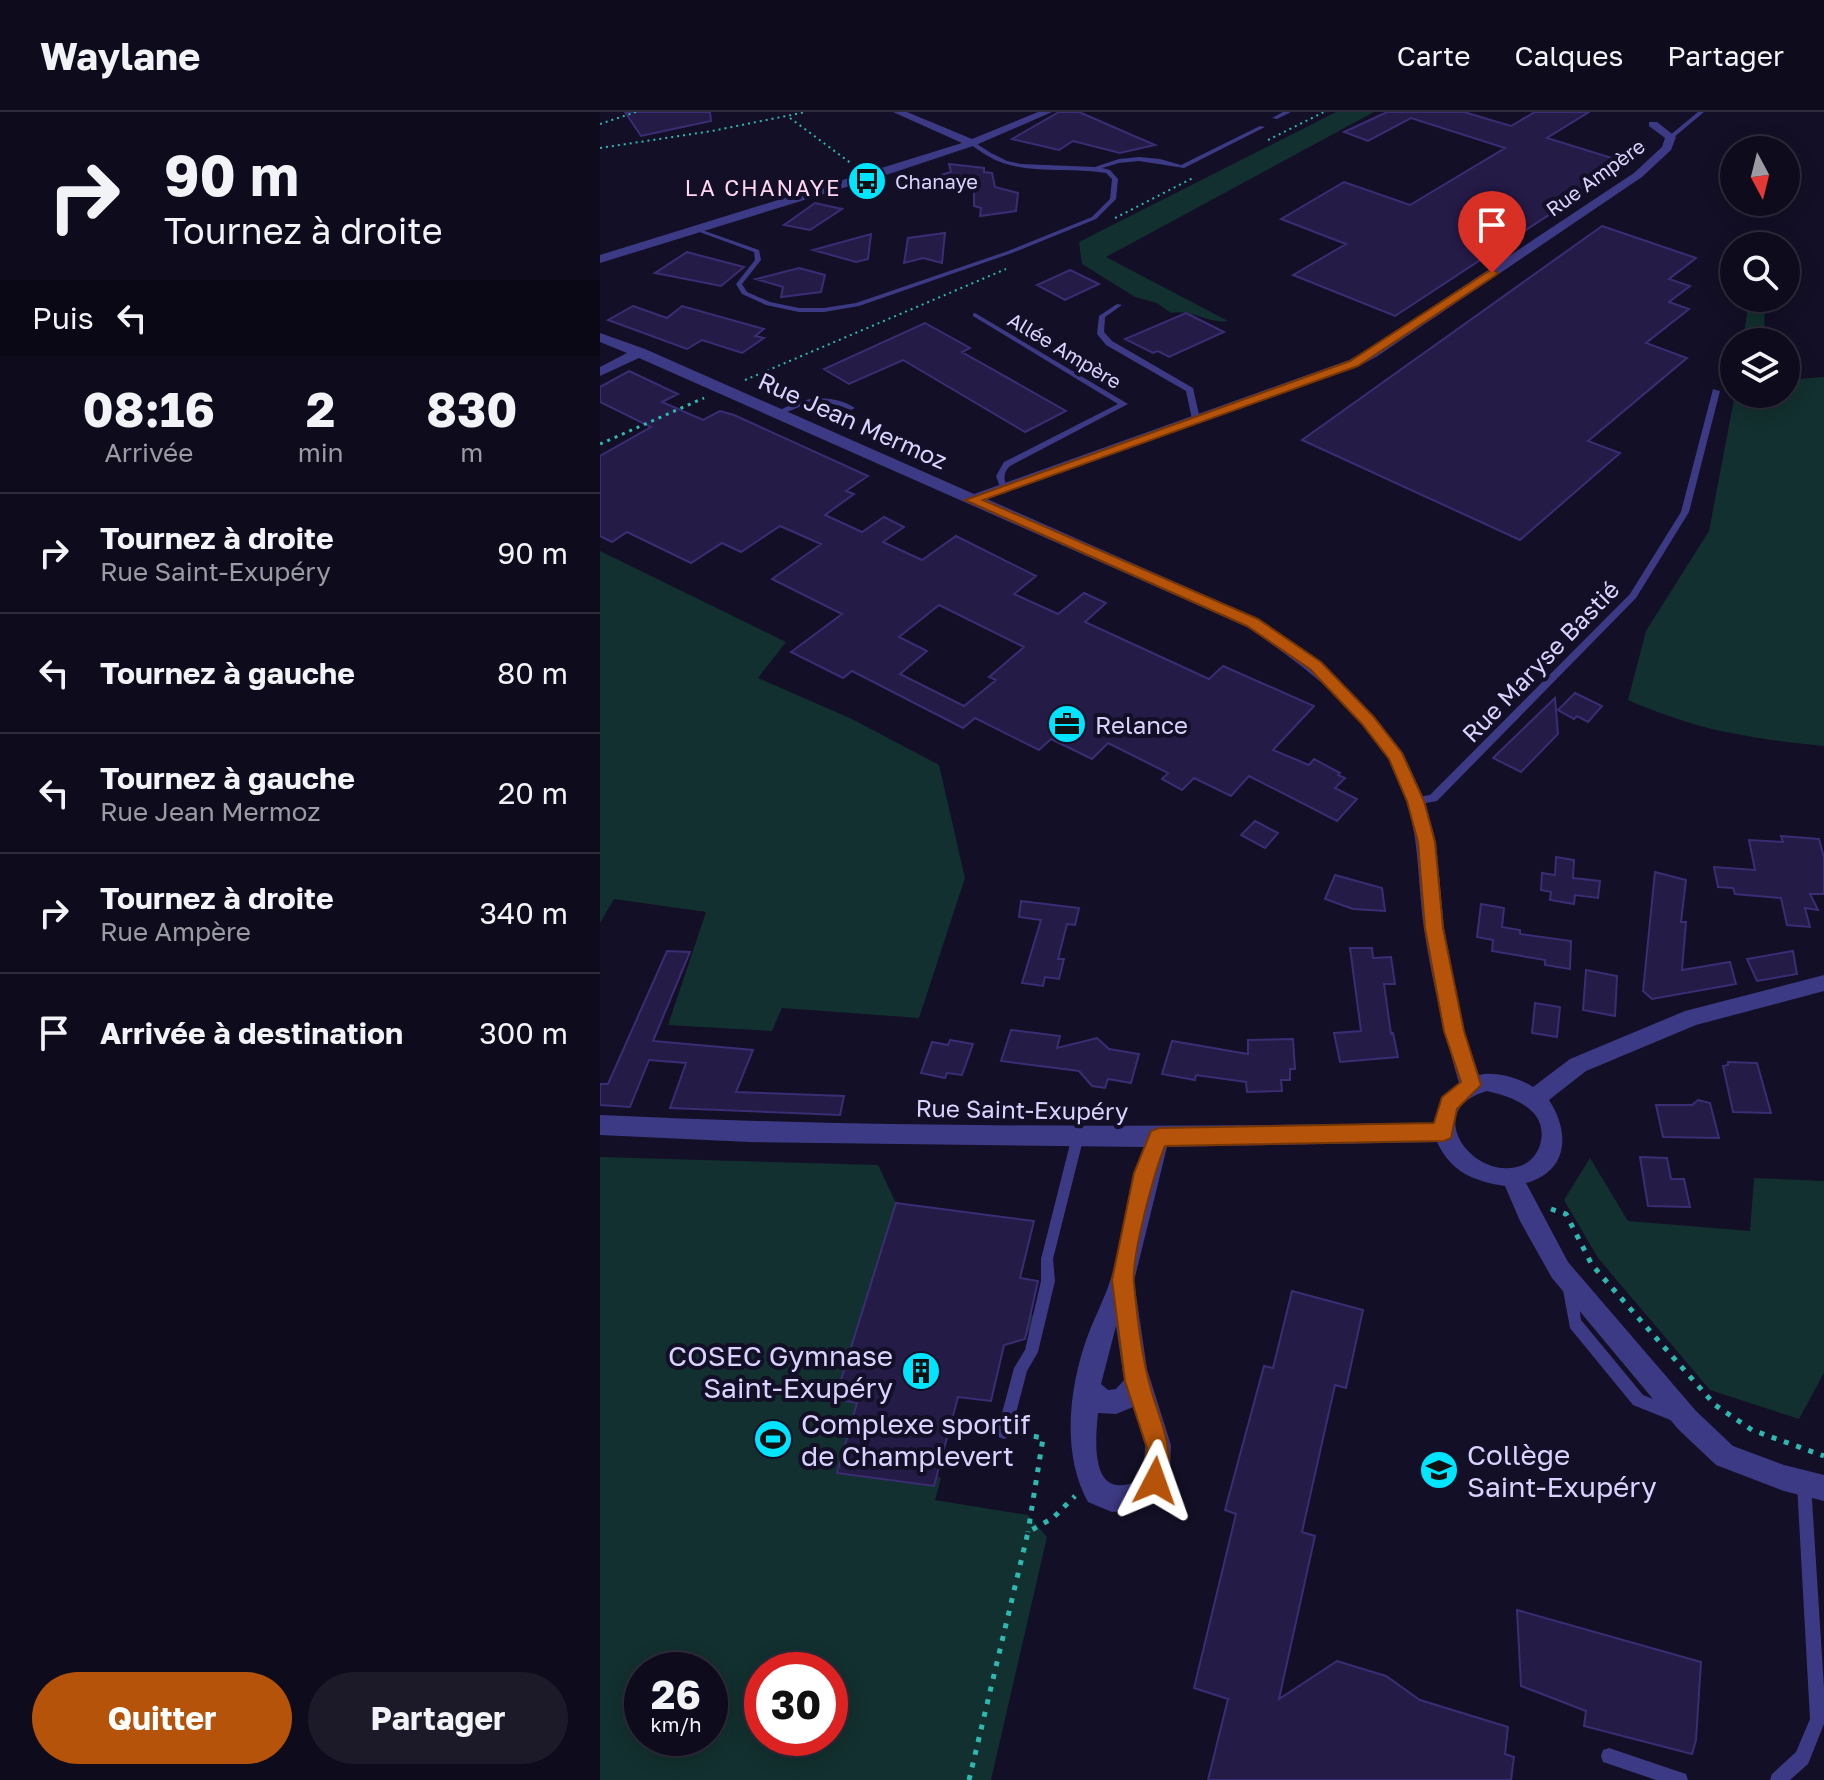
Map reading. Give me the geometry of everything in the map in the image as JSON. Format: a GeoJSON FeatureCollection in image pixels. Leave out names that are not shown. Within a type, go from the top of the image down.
{"type":"FeatureCollection","features":[{"type":"Feature","properties":{"kind":"street"},"geometry":{"type":"LineString","coordinates":[[898,112],[972,143]]}},
{"type":"Feature","properties":{"kind":"street"},"geometry":{"type":"LineString","coordinates":[[600,259],[879,174],[972,143],[1041,113]]}},
{"type":"Feature","properties":{"kind":"street","name":"Rue Ampère"},"geometry":{"type":"LineString","coordinates":[[971,500],[1354,363],[1371,354],[1638,175],[1667,148],[1671,137],[1653,124]]}},
{"type":"Feature","properties":{"kind":"street","name":"Rue Jean Mermoz"},"geometry":{"type":"LineString","coordinates":[[600,337],[1253,623],[1315,666],[1338,687],[1397,757],[1416,801],[1427,842],[1434,928],[1454,1031],[1471,1085]]}},
{"type":"Feature","properties":{"kind":"street"},"geometry":{"type":"LineString","coordinates":[[600,372],[640,352]]}},
{"type":"Feature","properties":{"kind":"street"},"geometry":{"type":"LineString","coordinates":[[1536,1097],[1578,1065],[1692,1017],[1824,983]]}},
{"type":"Feature","properties":{"kind":"street"},"geometry":{"type":"LineString","coordinates":[[1505,1083],[1536,1097],[1547,1110],[1555,1139],[1551,1153],[1542,1165],[1529,1174],[1494,1177],[1476,1171],[1461,1161],[1450,1147],[1444,1132],[1444,1117],[1449,1103],[1471,1085],[1505,1083]]}},
{"type":"Feature","properties":{"kind":"street","name":"Rue Saint-Exupéry"},"geometry":{"type":"LineString","coordinates":[[600,1125],[749,1132],[1159,1137],[1444,1132]]}},
{"type":"Feature","properties":{"kind":"street"},"geometry":{"type":"LineString","coordinates":[[1122,1280],[1137,1381],[1159,1448],[1155,1481],[1146,1491],[1130,1498],[1108,1499],[1097,1495],[1089,1484],[1084,1449],[1087,1388],[1098,1340],[1122,1280],[1144,1173],[1159,1137]]}},
{"type":"Feature","properties":{"kind":"street"},"geometry":{"type":"LineString","coordinates":[[1512,1177],[1528,1214],[1569,1282],[1687,1420],[1725,1456],[1814,1486]]}},
{"type":"Feature","properties":{"kind":"street"},"geometry":{"type":"LineString","coordinates":[[1087,1388],[1104,1403],[1119,1402],[1131,1395],[1137,1381]]}},
{"type":"Feature","properties":{"kind":"lane"},"geometry":{"type":"LineString","coordinates":[[1275,118],[1288,112]]}},
{"type":"Feature","properties":{"kind":"lane","name":"Rue Ampère"},"geometry":{"type":"LineString","coordinates":[[1671,137],[1701,112]]}},
{"type":"Feature","properties":{"kind":"lane"},"geometry":{"type":"LineString","coordinates":[[1096,168],[1127,158],[1146,157],[1182,167],[1262,127]]}},
{"type":"Feature","properties":{"kind":"lane"},"geometry":{"type":"LineString","coordinates":[[697,230],[757,251],[758,260],[739,284],[744,293],[768,304],[799,310],[824,310],[857,305],[1094,218],[1113,199],[1115,179],[1108,171],[1096,168],[1026,168],[986,155],[972,143]]}},
{"type":"Feature","properties":{"kind":"lane"},"geometry":{"type":"LineString","coordinates":[[1119,305],[1102,316],[1100,332],[1109,343],[1190,390],[1196,419]]}},
{"type":"Feature","properties":{"kind":"lane","name":"Allée Ampère"},"geometry":{"type":"LineString","coordinates":[[975,315],[1124,404],[1007,464],[1000,471],[999,479],[1004,488]]}},
{"type":"Feature","properties":{"kind":"lane","name":"Rue Maryse Bastié"},"geometry":{"type":"LineString","coordinates":[[1416,801],[1433,798],[1633,596],[1685,512],[1716,391]]}},
{"type":"Feature","properties":{"kind":"lane"},"geometry":{"type":"LineString","coordinates":[[778,413],[815,399],[842,403],[851,408]]}},
{"type":"Feature","properties":{"kind":"lane"},"geometry":{"type":"LineString","coordinates":[[1004,1432],[1021,1368],[1031,1352],[1048,1281],[1047,1259],[1078,1136]]}},
{"type":"Feature","properties":{"kind":"lane"},"geometry":{"type":"LineString","coordinates":[[1778,1780],[1802,1758],[1818,1719],[1814,1486]]}},
{"type":"Feature","properties":{"kind":"lane"},"geometry":{"type":"LineString","coordinates":[[1609,1756],[1680,1780]]}},
{"type":"Feature","properties":{"kind":"path"},"geometry":{"type":"LineString","coordinates":[[600,123],[636,112]]}},
{"type":"Feature","properties":{"kind":"path"},"geometry":{"type":"LineString","coordinates":[[600,148],[806,112]]}},
{"type":"Feature","properties":{"kind":"path"},"geometry":{"type":"LineString","coordinates":[[788,117],[808,125],[824,146],[840,158],[921,191]]}},
{"type":"Feature","properties":{"kind":"path"},"geometry":{"type":"LineString","coordinates":[[1528,1214],[1554,1208],[1566,1214],[1592,1265],[1715,1405],[1752,1430],[1824,1456]]}},
{"type":"Feature","properties":{"kind":"path"},"geometry":{"type":"LineString","coordinates":[[969,1780],[1028,1532],[1043,1438],[1004,1432]]}},
{"type":"Feature","properties":{"kind":"path"},"geometry":{"type":"LineString","coordinates":[[1028,1532],[1053,1518],[1089,1484]]}},
{"type":"Feature","properties":{"kind":"green space"},"geometry":{"type":"Polygon","coordinates":[[[1336,112],[1374,112],[1106,257],[1228,321],[1171,313],[1157,303],[1135,297],[1082,264],[1079,242],[1336,112]]]}},
{"type":"Feature","properties":{"kind":"green space"},"geometry":{"type":"Polygon","coordinates":[[[1747,312],[1764,312],[1765,328],[1745,328],[1747,312]]]}},
{"type":"Feature","properties":{"kind":"green space"},"geometry":{"type":"Polygon","coordinates":[[[1824,377],[1824,746],[1724,732],[1628,700],[1646,631],[1709,531],[1732,408],[1800,408],[1800,379],[1824,377]]]}},
{"type":"Feature","properties":{"kind":"green space"},"geometry":{"type":"Polygon","coordinates":[[[600,551],[786,642],[758,678],[852,719],[939,765],[965,878],[919,1018],[782,1008],[772,1031],[668,1025],[706,912],[614,899],[600,923],[600,551]]]}},
{"type":"Feature","properties":{"kind":"green space","name":"Complexe sportif de Champlevert"},"geometry":{"type":"Polygon","coordinates":[[[600,1157],[878,1165],[896,1203],[1034,1221],[1021,1278],[1038,1281],[1030,1314],[1036,1316],[1025,1336],[1005,1345],[991,1401],[958,1397],[937,1476],[941,1478],[935,1500],[1028,1515],[1047,1537],[991,1780],[600,1780],[600,1157]]]}},
{"type":"Feature","properties":{"kind":"green space"},"geometry":{"type":"Polygon","coordinates":[[[1590,1158],[1628,1221],[1750,1231],[1754,1178],[1824,1181],[1824,1373],[1799,1419],[1710,1390],[1598,1258],[1564,1200],[1590,1158]]]}},
{"type":"Feature","properties":{"kind":"building"},"geometry":{"type":"Polygon","coordinates":[[[625,112],[710,112],[711,121],[641,136],[625,112]]]}},
{"type":"Feature","properties":{"kind":"building"},"geometry":{"type":"Polygon","coordinates":[[[1059,112],[1079,112],[1155,145],[1120,153],[1073,141],[1059,150],[1012,139],[1059,112]]]}},
{"type":"Feature","properties":{"kind":"building"},"geometry":{"type":"Polygon","coordinates":[[[1387,112],[1464,112],[1511,126],[1535,112],[1589,112],[1547,138],[1628,163],[1395,316],[1293,275],[1346,244],[1281,219],[1344,182],[1410,205],[1505,148],[1411,118],[1368,141],[1344,132],[1387,112]]]}},
{"type":"Feature","properties":{"kind":"building"},"geometry":{"type":"Polygon","coordinates":[[[949,164],[984,168],[984,172],[992,173],[995,187],[1018,193],[1016,211],[980,216],[981,208],[974,206],[974,191],[923,180],[951,172],[949,164]]]}},
{"type":"Feature","properties":{"kind":"building"},"geometry":{"type":"Polygon","coordinates":[[[815,203],[842,209],[810,230],[784,225],[815,203]]]}},
{"type":"Feature","properties":{"kind":"building"},"geometry":{"type":"Polygon","coordinates":[[[1602,226],[1696,258],[1669,279],[1690,286],[1669,302],[1689,309],[1646,343],[1687,358],[1588,441],[1620,453],[1520,540],[1302,440],[1602,226]]]}},
{"type":"Feature","properties":{"kind":"building"},"geometry":{"type":"Polygon","coordinates":[[[945,233],[942,263],[923,258],[904,263],[908,238],[945,233]]]}},
{"type":"Feature","properties":{"kind":"building"},"geometry":{"type":"Polygon","coordinates":[[[871,234],[868,259],[856,262],[813,250],[871,234]]]}},
{"type":"Feature","properties":{"kind":"building"},"geometry":{"type":"Polygon","coordinates":[[[687,252],[744,267],[721,286],[655,273],[687,252]]]}},
{"type":"Feature","properties":{"kind":"building"},"geometry":{"type":"Polygon","coordinates":[[[799,268],[825,275],[821,292],[781,297],[783,287],[756,279],[799,268]]]}},
{"type":"Feature","properties":{"kind":"building"},"geometry":{"type":"Polygon","coordinates":[[[1070,270],[1099,284],[1065,300],[1037,285],[1070,270]]]}},
{"type":"Feature","properties":{"kind":"building"},"geometry":{"type":"Polygon","coordinates":[[[633,306],[667,318],[682,306],[764,329],[755,336],[764,338],[742,353],[702,340],[687,349],[608,320],[633,306]]]}},
{"type":"Feature","properties":{"kind":"building"},"geometry":{"type":"Polygon","coordinates":[[[1186,313],[1224,332],[1169,357],[1125,339],[1186,313]]]}},
{"type":"Feature","properties":{"kind":"building"},"geometry":{"type":"Polygon","coordinates":[[[925,323],[970,348],[962,352],[1066,411],[1025,432],[903,360],[849,384],[824,369],[925,323]]]}},
{"type":"Feature","properties":{"kind":"building"},"geometry":{"type":"Polygon","coordinates":[[[629,371],[678,394],[662,402],[703,420],[720,411],[734,415],[868,476],[846,491],[854,494],[825,515],[862,532],[884,517],[904,527],[883,542],[922,560],[956,536],[1036,576],[1014,594],[1058,614],[1084,593],[1106,603],[1085,622],[1209,679],[1223,666],[1314,706],[1273,750],[1309,765],[1314,759],[1340,773],[1338,775],[1345,778],[1335,788],[1357,799],[1337,821],[1249,776],[1231,796],[1194,778],[1182,790],[1162,779],[1168,773],[1108,743],[1092,759],[1051,739],[1039,750],[975,718],[963,728],[852,671],[843,678],[791,652],[842,614],[772,579],[821,544],[780,526],[741,552],[722,543],[691,563],[627,532],[612,542],[600,536],[600,456],[651,427],[600,402],[600,387],[629,371]],[[939,605],[899,637],[927,651],[900,674],[964,706],[996,680],[989,677],[1024,647],[939,605]]]}},
{"type":"Feature","properties":{"kind":"building"},"geometry":{"type":"Polygon","coordinates":[[[1575,693],[1602,706],[1588,722],[1577,716],[1574,719],[1558,710],[1575,693]]]}},
{"type":"Feature","properties":{"kind":"building"},"geometry":{"type":"Polygon","coordinates":[[[1555,698],[1558,734],[1521,772],[1493,758],[1555,698]]]}},
{"type":"Feature","properties":{"kind":"building"},"geometry":{"type":"Polygon","coordinates":[[[1255,821],[1278,833],[1265,848],[1241,835],[1255,821]]]}},
{"type":"Feature","properties":{"kind":"building"},"geometry":{"type":"Polygon","coordinates":[[[1781,836],[1819,839],[1824,858],[1824,894],[1810,894],[1818,910],[1805,908],[1810,927],[1787,925],[1781,898],[1735,894],[1733,888],[1718,887],[1714,867],[1755,870],[1749,840],[1783,842],[1781,836]]]}},
{"type":"Feature","properties":{"kind":"building"},"geometry":{"type":"Polygon","coordinates":[[[1556,857],[1574,860],[1573,878],[1600,881],[1598,898],[1575,895],[1574,904],[1550,900],[1551,892],[1541,890],[1542,873],[1555,875],[1556,857]]]}},
{"type":"Feature","properties":{"kind":"building"},"geometry":{"type":"Polygon","coordinates":[[[1655,872],[1686,880],[1681,922],[1686,922],[1682,970],[1730,962],[1736,984],[1652,999],[1643,991],[1655,872]]]}},
{"type":"Feature","properties":{"kind":"building"},"geometry":{"type":"Polygon","coordinates":[[[1335,875],[1382,888],[1385,911],[1353,909],[1325,899],[1335,875]]]}},
{"type":"Feature","properties":{"kind":"building"},"geometry":{"type":"Polygon","coordinates":[[[1021,901],[1079,908],[1075,925],[1067,924],[1058,959],[1064,959],[1059,979],[1045,977],[1043,986],[1022,983],[1041,920],[1019,917],[1021,901]]]}},
{"type":"Feature","properties":{"kind":"building"},"geometry":{"type":"Polygon","coordinates":[[[1481,904],[1504,908],[1502,927],[1520,930],[1520,934],[1571,941],[1570,969],[1545,965],[1545,960],[1492,951],[1493,940],[1477,937],[1481,904]]]}},
{"type":"Feature","properties":{"kind":"building"},"geometry":{"type":"Polygon","coordinates":[[[1350,948],[1372,948],[1373,958],[1391,957],[1395,984],[1384,984],[1391,1034],[1398,1057],[1340,1062],[1334,1033],[1361,1031],[1350,948]]]}},
{"type":"Feature","properties":{"kind":"building"},"geometry":{"type":"Polygon","coordinates":[[[667,951],[690,952],[653,1041],[753,1050],[736,1092],[844,1096],[840,1115],[670,1108],[686,1063],[649,1060],[630,1107],[600,1105],[600,1084],[608,1084],[667,951]]]}},
{"type":"Feature","properties":{"kind":"building"},"geometry":{"type":"Polygon","coordinates":[[[1793,951],[1797,974],[1757,981],[1747,959],[1793,951]]]}},
{"type":"Feature","properties":{"kind":"building"},"geometry":{"type":"Polygon","coordinates":[[[1586,970],[1617,976],[1615,1016],[1583,1010],[1586,970]]]}},
{"type":"Feature","properties":{"kind":"building"},"geometry":{"type":"Polygon","coordinates":[[[1535,1003],[1560,1007],[1557,1037],[1532,1033],[1535,1003]]]}},
{"type":"Feature","properties":{"kind":"building"},"geometry":{"type":"Polygon","coordinates":[[[1011,1030],[1060,1036],[1057,1048],[1097,1038],[1109,1049],[1139,1054],[1131,1083],[1108,1079],[1105,1088],[1092,1086],[1079,1071],[1001,1061],[1011,1030]]]}},
{"type":"Feature","properties":{"kind":"building"},"geometry":{"type":"Polygon","coordinates":[[[1293,1039],[1295,1069],[1290,1069],[1290,1080],[1281,1080],[1282,1091],[1247,1092],[1246,1082],[1196,1075],[1195,1080],[1162,1074],[1172,1041],[1248,1054],[1248,1040],[1293,1039]]]}},
{"type":"Feature","properties":{"kind":"building"},"geometry":{"type":"Polygon","coordinates":[[[950,1040],[973,1044],[962,1075],[947,1073],[945,1078],[921,1073],[932,1042],[948,1045],[950,1040]]]}},
{"type":"Feature","properties":{"kind":"building"},"geometry":{"type":"Polygon","coordinates":[[[1728,1062],[1757,1063],[1771,1113],[1733,1112],[1723,1066],[1728,1062]]]}},
{"type":"Feature","properties":{"kind":"building"},"geometry":{"type":"Polygon","coordinates":[[[1698,1100],[1710,1103],[1719,1138],[1663,1137],[1656,1105],[1692,1105],[1698,1100]]]}},
{"type":"Feature","properties":{"kind":"building"},"geometry":{"type":"Polygon","coordinates":[[[1640,1157],[1667,1158],[1671,1179],[1684,1179],[1690,1207],[1648,1206],[1640,1157]]]}},
{"type":"Feature","properties":{"kind":"building","name":"COSEC Gymnase Saint-Exupéry"},"geometry":{"type":"Polygon","coordinates":[[[896,1203],[1034,1221],[1020,1278],[1038,1281],[1025,1339],[1004,1345],[991,1401],[958,1397],[934,1486],[837,1473],[857,1403],[835,1399],[896,1203]]]}},
{"type":"Feature","properties":{"kind":"building"},"geometry":{"type":"Polygon","coordinates":[[[1292,1291],[1363,1310],[1346,1388],[1335,1385],[1302,1532],[1315,1536],[1279,1699],[1337,1661],[1386,1676],[1420,1700],[1508,1727],[1505,1754],[1514,1757],[1511,1780],[1208,1780],[1228,1699],[1194,1688],[1236,1514],[1225,1510],[1264,1366],[1273,1368],[1292,1291]]]}},
{"type":"Feature","properties":{"kind":"building"},"geometry":{"type":"Polygon","coordinates":[[[1517,1610],[1701,1662],[1696,1740],[1692,1754],[1584,1726],[1586,1711],[1521,1686],[1517,1610]]]}},
{"type":"Feature","properties":{"kind":"place","name":"Chanaye"},"geometry":{"type":"Point","coordinates":[867,181]}},
{"type":"Feature","properties":{"kind":"place","name":"Relance"},"geometry":{"type":"Point","coordinates":[1067,724]}},
{"type":"Feature","properties":{"kind":"place","name":"COSEC Gymnase Saint-Exupéry"},"geometry":{"type":"Point","coordinates":[921,1371]}},
{"type":"Feature","properties":{"kind":"place","name":"Complexe sportif de Champlevert"},"geometry":{"type":"Point","coordinates":[773,1439]}},
{"type":"Feature","properties":{"kind":"place","name":"Collège Saint-Exupéry"},"geometry":{"type":"Point","coordinates":[1439,1470]}},
{"type":"Feature","properties":{"kind":"district","name":"LA CHANAYE"},"geometry":{"type":"Point","coordinates":[763,187]}},
{"type":"Feature","properties":{"kind":"route"},"geometry":{"type":"LineString","coordinates":[[1155,1481],[1159,1448],[1137,1381],[1122,1280],[1144,1173],[1159,1137],[1444,1132],[1444,1117],[1449,1103],[1471,1085],[1454,1031],[1434,928],[1427,842],[1416,801],[1397,757],[1368,720],[1315,666],[1253,623],[971,500],[1354,363],[1492,273]]}}]}
